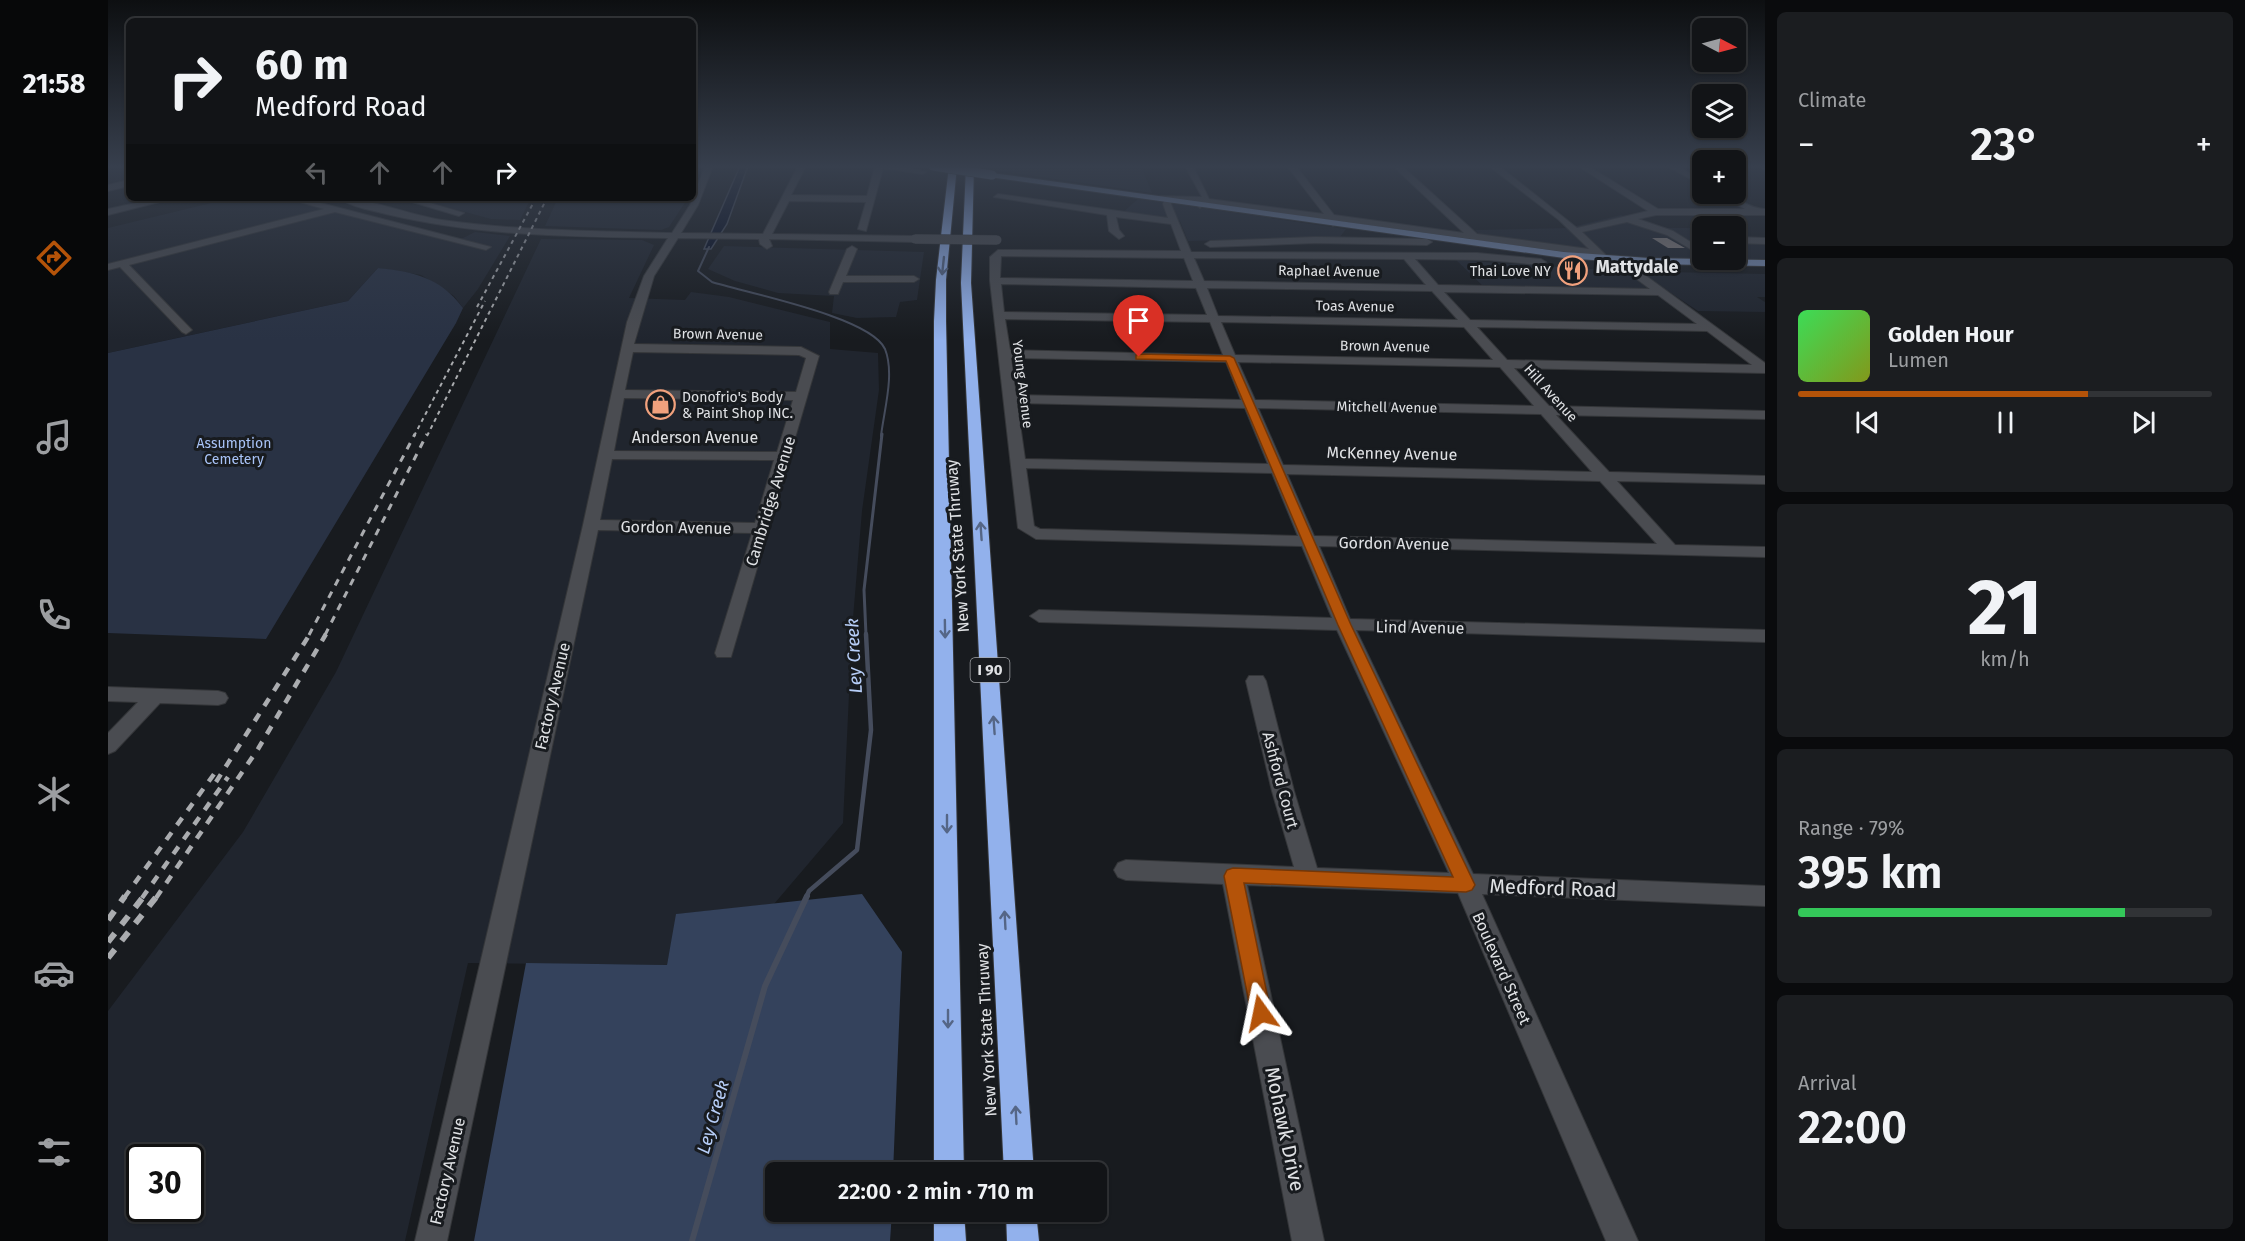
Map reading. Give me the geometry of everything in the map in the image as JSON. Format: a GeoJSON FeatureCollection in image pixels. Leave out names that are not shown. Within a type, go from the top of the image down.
{"type":"FeatureCollection","features":[{"type":"Feature","properties":{"kind":"highway","name":"New York State Thruway"},"geometry":{"type":"LineString","coordinates":[[947,224],[941,280],[940,321],[949,1162]]}},
{"type":"Feature","properties":{"kind":"highway","name":"New York State Thruway"},"geometry":{"type":"LineString","coordinates":[[968,224],[966,283],[1018,1162]]}},
{"type":"Feature","properties":{"kind":"highway"},"geometry":{"type":"LineString","coordinates":[[950,1222],[950,1241]]}},
{"type":"Feature","properties":{"kind":"highway"},"geometry":{"type":"LineString","coordinates":[[1022,1222],[1023,1241]]}},
{"type":"Feature","properties":{"kind":"main road"},"geometry":{"type":"LineString","coordinates":[[1330,224],[1414,242],[1482,248]]}},
{"type":"Feature","properties":{"kind":"main road"},"geometry":{"type":"LineString","coordinates":[[1349,224],[1482,248],[1541,262],[1630,269],[1765,271]]}},
{"type":"Feature","properties":{"kind":"main road"},"geometry":{"type":"LineString","coordinates":[[1531,251],[1692,260]]}},
{"type":"Feature","properties":{"kind":"main road"},"geometry":{"type":"LineString","coordinates":[[1746,262],[1765,263]]}},
{"type":"Feature","properties":{"kind":"street"},"geometry":{"type":"LineString","coordinates":[[108,267],[278,224]]}},
{"type":"Feature","properties":{"kind":"street"},"geometry":{"type":"LineString","coordinates":[[394,224],[486,247]]}},
{"type":"Feature","properties":{"kind":"street"},"geometry":{"type":"LineString","coordinates":[[471,224],[548,232],[703,237],[915,239],[1408,258],[1482,248],[1602,256]]}},
{"type":"Feature","properties":{"kind":"street","name":"Factory Avenue"},"geometry":{"type":"LineString","coordinates":[[431,1241],[591,525],[628,348],[643,289],[681,224]]}},
{"type":"Feature","properties":{"kind":"street"},"geometry":{"type":"LineString","coordinates":[[772,224],[764,244],[773,248],[916,250]]}},
{"type":"Feature","properties":{"kind":"street"},"geometry":{"type":"LineString","coordinates":[[862,229],[863,224]]}},
{"type":"Feature","properties":{"kind":"street"},"geometry":{"type":"LineString","coordinates":[[1113,224],[1115,239],[1185,249],[1210,244],[1315,240],[1414,242]]}},
{"type":"Feature","properties":{"kind":"street","name":"Boulevard Street"},"geometry":{"type":"LineString","coordinates":[[1175,224],[1344,625],[1466,885],[1622,1241]]}},
{"type":"Feature","properties":{"kind":"street"},"geometry":{"type":"LineString","coordinates":[[1457,224],[1482,248]]}},
{"type":"Feature","properties":{"kind":"street"},"geometry":{"type":"LineString","coordinates":[[1567,224],[1602,256],[1630,269],[1765,369]]}},
{"type":"Feature","properties":{"kind":"street"},"geometry":{"type":"LineString","coordinates":[[1576,231],[1602,224]]}},
{"type":"Feature","properties":{"kind":"street"},"geometry":{"type":"LineString","coordinates":[[1643,224],[1662,230],[1692,247]]}},
{"type":"Feature","properties":{"kind":"street"},"geometry":{"type":"LineString","coordinates":[[1680,239],[1692,239]]}},
{"type":"Feature","properties":{"kind":"street"},"geometry":{"type":"LineString","coordinates":[[1746,240],[1765,241]]}},
{"type":"Feature","properties":{"kind":"street","name":"Young Avenue"},"geometry":{"type":"LineString","coordinates":[[1003,244],[996,255],[995,281],[1026,528]]}},
{"type":"Feature","properties":{"kind":"street"},"geometry":{"type":"LineString","coordinates":[[1210,244],[1378,249],[1482,248],[1531,251]]}},
{"type":"Feature","properties":{"kind":"street"},"geometry":{"type":"LineString","coordinates":[[834,292],[852,249]]}},
{"type":"Feature","properties":{"kind":"street","name":"Hill Avenue"},"geometry":{"type":"LineString","coordinates":[[1408,258],[1670,549]]}},
{"type":"Feature","properties":{"kind":"street"},"geometry":{"type":"LineString","coordinates":[[123,264],[186,330]]}},
{"type":"Feature","properties":{"kind":"street"},"geometry":{"type":"LineString","coordinates":[[840,279],[914,279]]}},
{"type":"Feature","properties":{"kind":"street","name":"Raphael Avenue"},"geometry":{"type":"LineString","coordinates":[[995,281],[1662,292]]}},
{"type":"Feature","properties":{"kind":"street","name":"Toas Avenue"},"geometry":{"type":"LineString","coordinates":[[999,315],[1710,328]]}},
{"type":"Feature","properties":{"kind":"street","name":"Brown Avenue"},"geometry":{"type":"LineString","coordinates":[[628,348],[808,352]]}},
{"type":"Feature","properties":{"kind":"street","name":"Cambridge Avenue"},"geometry":{"type":"LineString","coordinates":[[724,652],[814,359],[808,352]]}},
{"type":"Feature","properties":{"kind":"street","name":"Brown Avenue"},"geometry":{"type":"LineString","coordinates":[[1004,354],[1765,369]]}},
{"type":"Feature","properties":{"kind":"street"},"geometry":{"type":"LineString","coordinates":[[618,394],[802,396]]}},
{"type":"Feature","properties":{"kind":"street","name":"Mitchell Avenue"},"geometry":{"type":"LineString","coordinates":[[1010,399],[1765,415]]}},
{"type":"Feature","properties":{"kind":"street","name":"Anderson Avenue"},"geometry":{"type":"LineString","coordinates":[[606,455],[783,456]]}},
{"type":"Feature","properties":{"kind":"street","name":"McKenney Avenue"},"geometry":{"type":"LineString","coordinates":[[1018,463],[1765,480]]}},
{"type":"Feature","properties":{"kind":"street","name":"Gordon Avenue"},"geometry":{"type":"LineString","coordinates":[[591,525],[761,528]]}},
{"type":"Feature","properties":{"kind":"street","name":"Gordon Avenue"},"geometry":{"type":"LineString","coordinates":[[1026,528],[1036,534],[1057,536],[1765,552]]}},
{"type":"Feature","properties":{"kind":"street","name":"Lind Avenue"},"geometry":{"type":"LineString","coordinates":[[1039,616],[1765,636]]}},
{"type":"Feature","properties":{"kind":"street","name":"Ashford Court"},"geometry":{"type":"LineString","coordinates":[[1256,681],[1282,791],[1309,879]]}},
{"type":"Feature","properties":{"kind":"street"},"geometry":{"type":"LineString","coordinates":[[108,694],[218,698]]}},
{"type":"Feature","properties":{"kind":"street"},"geometry":{"type":"LineString","coordinates":[[108,746],[156,696]]}},
{"type":"Feature","properties":{"kind":"street","name":"Medford Road"},"geometry":{"type":"LineString","coordinates":[[1126,870],[1765,896]]}},
{"type":"Feature","properties":{"kind":"street","name":"Mohawk Drive"},"geometry":{"type":"LineString","coordinates":[[1233,876],[1308,1241]]}},
{"type":"Feature","properties":{"kind":"shaded area"},"geometry":{"type":"Polygon","coordinates":[[[125,224],[387,224],[455,242],[475,232],[510,236],[478,289],[463,308],[454,296],[421,275],[378,268],[348,301],[108,353],[108,228],[125,224]]]}},
{"type":"Feature","properties":{"kind":"shaded area"},"geometry":{"type":"Polygon","coordinates":[[[546,224],[671,224],[661,230],[545,226],[546,224]]]}},
{"type":"Feature","properties":{"kind":"shaded area"},"geometry":{"type":"Polygon","coordinates":[[[715,224],[727,224],[711,249],[704,249],[715,224]]]}},
{"type":"Feature","properties":{"kind":"shaded area"},"geometry":{"type":"Polygon","coordinates":[[[1181,224],[1311,224],[1346,229],[1340,237],[1188,241],[1181,224]]]}},
{"type":"Feature","properties":{"kind":"shaded area"},"geometry":{"type":"Polygon","coordinates":[[[1585,224],[1652,224],[1666,228],[1692,228],[1692,259],[1624,256],[1483,239],[1475,230],[1568,228],[1585,224]]]}},
{"type":"Feature","properties":{"kind":"shaded area"},"geometry":{"type":"Polygon","coordinates":[[[1746,238],[1765,239],[1765,260],[1746,260],[1746,238]]]}},
{"type":"Feature","properties":{"kind":"shaded area"},"geometry":{"type":"Polygon","coordinates":[[[541,239],[642,240],[654,245],[629,298],[685,300],[691,292],[729,297],[830,322],[830,349],[878,353],[879,390],[862,511],[852,630],[843,823],[774,904],[677,914],[667,965],[468,963],[405,1241],[108,1241],[108,1011],[243,832],[336,672],[541,239]]]}},
{"type":"Feature","properties":{"kind":"shaded area"},"geometry":{"type":"Polygon","coordinates":[[[724,246],[924,252],[917,300],[900,302],[896,317],[857,318],[832,313],[834,296],[778,293],[735,281],[708,269],[724,246]]]}},
{"type":"Feature","properties":{"kind":"shaded area"},"geometry":{"type":"Polygon","coordinates":[[[1456,260],[1619,271],[1765,274],[1765,297],[1757,297],[1765,302],[1765,312],[1698,311],[1668,291],[1484,287],[1456,260]]]}},
{"type":"Feature","properties":{"kind":"shaded area"},"geometry":{"type":"Polygon","coordinates":[[[862,894],[902,952],[893,1162],[765,1162],[765,1222],[891,1222],[890,1241],[474,1241],[526,963],[667,965],[676,914],[862,894]]]}},
{"type":"Feature","properties":{"kind":"green space","name":"Assumption Cemetery"},"geometry":{"type":"Polygon","coordinates":[[[378,268],[415,274],[425,278],[445,289],[463,308],[266,639],[108,633],[108,353],[348,301],[378,268]]]}},
{"type":"Feature","properties":{"kind":"building"},"geometry":{"type":"Polygon","coordinates":[[[1652,238],[1667,238],[1685,248],[1668,248],[1652,238]]]}},
{"type":"Feature","properties":{"kind":"waterway","name":"Ley Creek"},"geometry":{"type":"LineString","coordinates":[[709,247],[698,271],[712,282],[833,317],[875,337],[885,349],[889,369],[881,436]]}},
{"type":"Feature","properties":{"kind":"waterway","name":"Ley Creek"},"geometry":{"type":"LineString","coordinates":[[866,635],[864,590],[882,434]]}},
{"type":"Feature","properties":{"kind":"waterway","name":"Ley Creek"},"geometry":{"type":"LineString","coordinates":[[806,898],[809,891],[857,850],[871,730],[866,634]]}},
{"type":"Feature","properties":{"kind":"waterway","name":"Ley Creek"},"geometry":{"type":"LineString","coordinates":[[692,1241],[765,986],[807,896]]}},
{"type":"Feature","properties":{"kind":"railway"},"geometry":{"type":"LineString","coordinates":[[477,307],[522,224]]}},
{"type":"Feature","properties":{"kind":"railway"},"geometry":{"type":"LineString","coordinates":[[427,436],[534,224]]}},
{"type":"Feature","properties":{"kind":"railway"},"geometry":{"type":"LineString","coordinates":[[414,436],[485,301]]}},
{"type":"Feature","properties":{"kind":"railway"},"geometry":{"type":"LineString","coordinates":[[309,635],[415,434]]}},
{"type":"Feature","properties":{"kind":"railway"},"geometry":{"type":"LineString","coordinates":[[325,635],[427,434]]}},
{"type":"Feature","properties":{"kind":"railway"},"geometry":{"type":"LineString","coordinates":[[216,782],[310,634]]}},
{"type":"Feature","properties":{"kind":"railway"},"geometry":{"type":"LineString","coordinates":[[156,898],[258,749],[326,634]]}},
{"type":"Feature","properties":{"kind":"railway"},"geometry":{"type":"LineString","coordinates":[[124,898],[217,770]]}},
{"type":"Feature","properties":{"kind":"railway"},"geometry":{"type":"LineString","coordinates":[[142,898],[228,777]]}},
{"type":"Feature","properties":{"kind":"railway"},"geometry":{"type":"LineString","coordinates":[[108,920],[125,896]]}},
{"type":"Feature","properties":{"kind":"railway"},"geometry":{"type":"LineString","coordinates":[[108,942],[144,896]]}},
{"type":"Feature","properties":{"kind":"railway"},"geometry":{"type":"LineString","coordinates":[[108,958],[157,896]]}},
{"type":"Feature","properties":{"kind":"place","name":"Thai Love NY"},"geometry":{"type":"Point","coordinates":[1572,271]}},
{"type":"Feature","properties":{"kind":"place","name":"Donofrio's Body & Paint Shop INC."},"geometry":{"type":"Point","coordinates":[661,405]}},
{"type":"Feature","properties":{"kind":"district","name":"Mattydale"},"geometry":{"type":"Point","coordinates":[1637,267]}},
{"type":"Feature","properties":{"kind":"route"},"geometry":{"type":"LineString","coordinates":[[1139,357],[1230,358],[1344,625],[1466,885],[1233,876],[1261,1013]]}}]}
